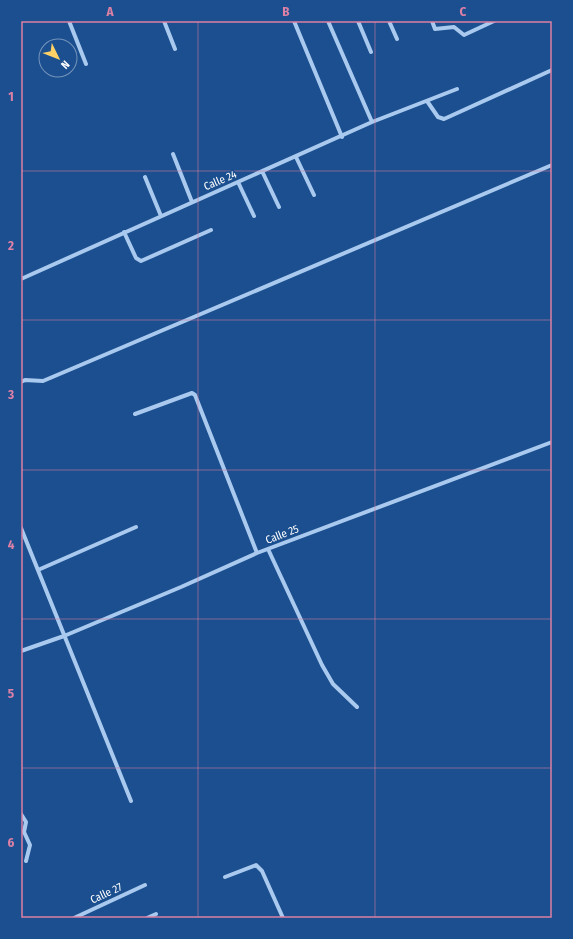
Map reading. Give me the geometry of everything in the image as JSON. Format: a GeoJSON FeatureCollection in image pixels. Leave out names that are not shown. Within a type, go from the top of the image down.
{"type":"FeatureCollection","features":[{"type":"Feature","properties":{"kind":"street"},"geometry":{"type":"LineString","coordinates":[[69,21],[86,64]]}},
{"type":"Feature","properties":{"kind":"street"},"geometry":{"type":"LineString","coordinates":[[164,21],[175,49]]}},
{"type":"Feature","properties":{"kind":"street"},"geometry":{"type":"LineString","coordinates":[[294,21],[342,136]]}},
{"type":"Feature","properties":{"kind":"street"},"geometry":{"type":"LineString","coordinates":[[328,21],[372,122]]}},
{"type":"Feature","properties":{"kind":"street"},"geometry":{"type":"LineString","coordinates":[[358,21],[371,52]]}},
{"type":"Feature","properties":{"kind":"street"},"geometry":{"type":"LineString","coordinates":[[389,21],[397,39]]}},
{"type":"Feature","properties":{"kind":"street"},"geometry":{"type":"LineString","coordinates":[[432,21],[435,29],[454,27],[464,36],[494,21]]}},
{"type":"Feature","properties":{"kind":"street"},"geometry":{"type":"LineString","coordinates":[[427,101],[438,117],[444,120],[552,70]]}},
{"type":"Feature","properties":{"kind":"street","name":"Calle 24"},"geometry":{"type":"LineString","coordinates":[[21,279],[372,122],[457,89]]}},
{"type":"Feature","properties":{"kind":"street"},"geometry":{"type":"LineString","coordinates":[[173,154],[192,202]]}},
{"type":"Feature","properties":{"kind":"street"},"geometry":{"type":"LineString","coordinates":[[296,157],[314,195]]}},
{"type":"Feature","properties":{"kind":"street"},"geometry":{"type":"LineString","coordinates":[[21,382],[43,381],[552,165]]}},
{"type":"Feature","properties":{"kind":"street"},"geometry":{"type":"LineString","coordinates":[[262,171],[279,207]]}},
{"type":"Feature","properties":{"kind":"street"},"geometry":{"type":"LineString","coordinates":[[145,177],[161,216]]}},
{"type":"Feature","properties":{"kind":"street"},"geometry":{"type":"LineString","coordinates":[[238,182],[254,216]]}},
{"type":"Feature","properties":{"kind":"street"},"geometry":{"type":"LineString","coordinates":[[124,232],[136,258],[141,261],[211,230]]}},
{"type":"Feature","properties":{"kind":"street"},"geometry":{"type":"LineString","coordinates":[[135,414],[192,393],[195,396],[257,553]]}},
{"type":"Feature","properties":{"kind":"street","name":"Calle 25"},"geometry":{"type":"LineString","coordinates":[[21,651],[64,636],[181,587],[257,553],[552,442]]}},
{"type":"Feature","properties":{"kind":"street"},"geometry":{"type":"LineString","coordinates":[[38,570],[136,527]]}},
{"type":"Feature","properties":{"kind":"street"},"geometry":{"type":"LineString","coordinates":[[21,528],[131,801]]}},
{"type":"Feature","properties":{"kind":"street"},"geometry":{"type":"LineString","coordinates":[[268,549],[322,665],[333,684],[357,707]]}},
{"type":"Feature","properties":{"kind":"street"},"geometry":{"type":"LineString","coordinates":[[21,814],[26,822],[22,832],[30,845],[26,861]]}},
{"type":"Feature","properties":{"kind":"street"},"geometry":{"type":"LineString","coordinates":[[224,877],[256,865],[262,871],[283,918]]}},
{"type":"Feature","properties":{"kind":"street","name":"Calle 27"},"geometry":{"type":"LineString","coordinates":[[74,918],[145,885]]}},
{"type":"Feature","properties":{"kind":"street"},"geometry":{"type":"LineString","coordinates":[[147,918],[156,914]]}}]}
